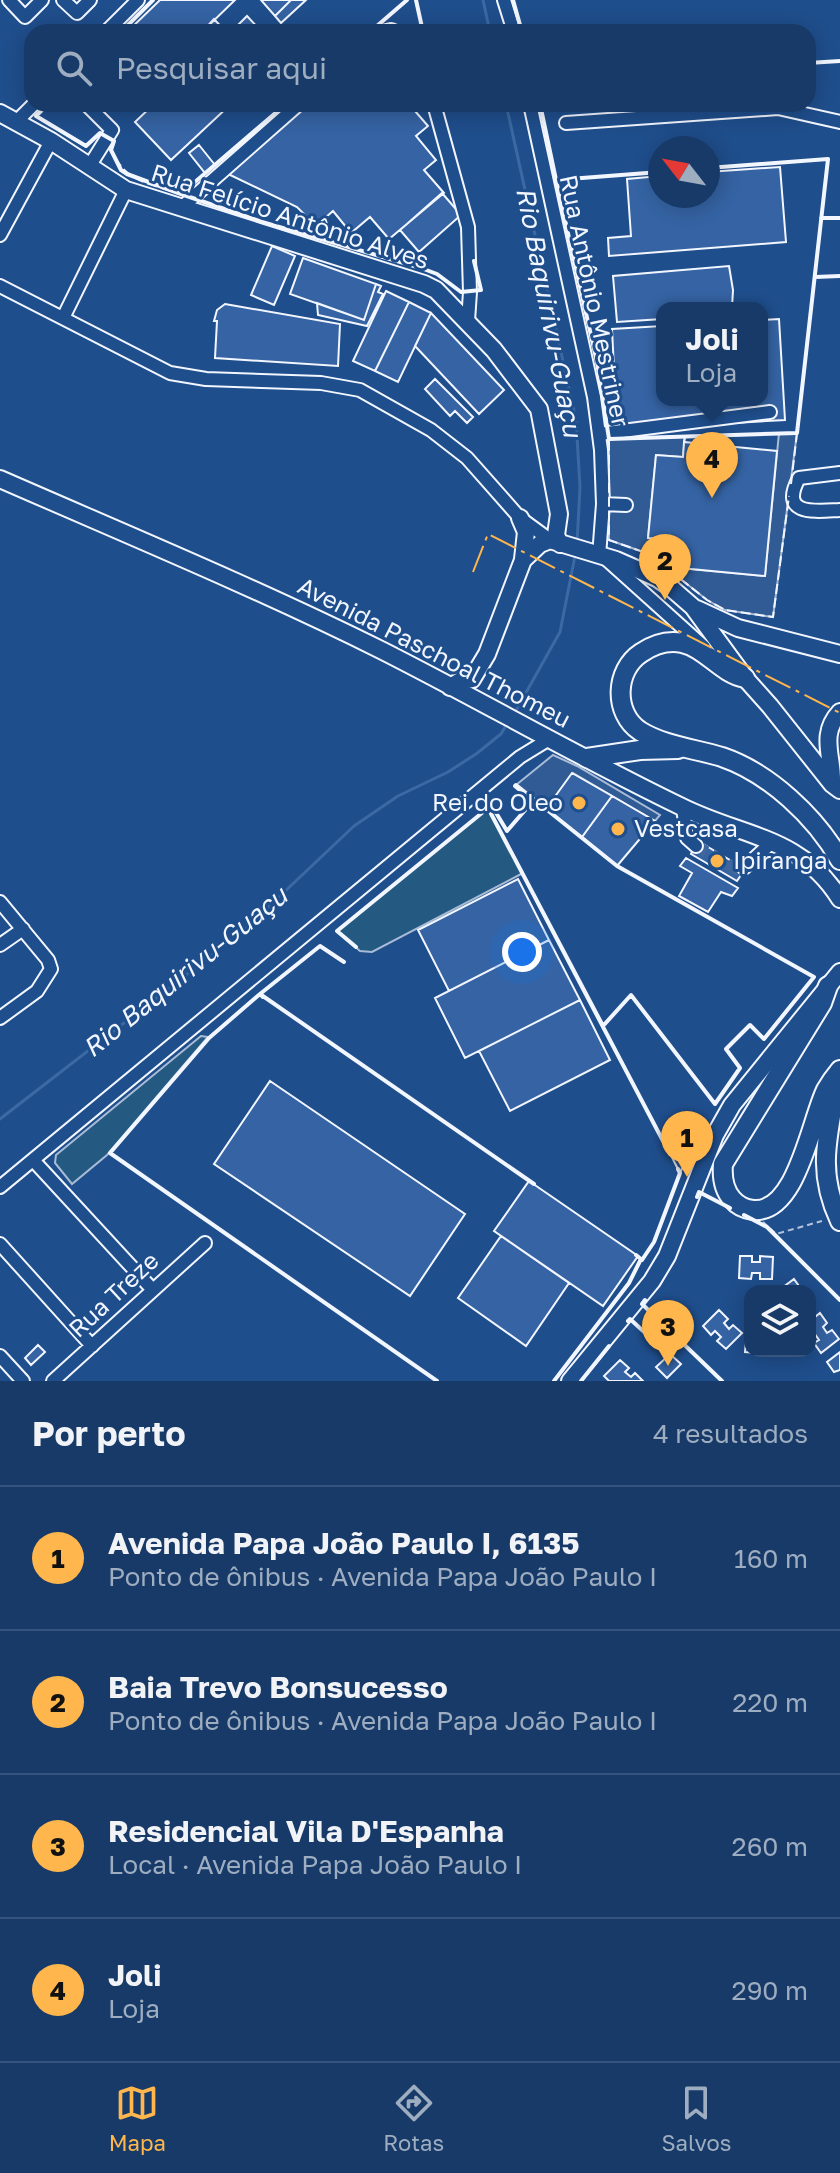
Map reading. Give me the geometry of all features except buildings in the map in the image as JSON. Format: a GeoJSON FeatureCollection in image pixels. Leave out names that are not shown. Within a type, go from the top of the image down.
{"type":"FeatureCollection","features":[{"type":"Feature","properties":{"kind":"highway"},"geometry":{"type":"LineString","coordinates":[[745,678],[730,675],[685,644],[670,642],[652,646],[635,657],[625,671],[620,700],[628,719],[641,731],[724,758],[784,794],[818,826],[840,860]]}},
{"type":"Feature","properties":{"kind":"highway"},"geometry":{"type":"LineString","coordinates":[[587,758],[640,750],[689,749]]}},
{"type":"Feature","properties":{"kind":"highway"},"geometry":{"type":"LineString","coordinates":[[834,979],[723,1164],[722,1179],[733,1200],[755,1210],[767,1209],[781,1199],[803,1155],[826,1090],[840,1070]]}},
{"type":"Feature","properties":{"kind":"highway"},"geometry":{"type":"LineString","coordinates":[[840,1070],[824,1150],[829,1192],[840,1221]]}},
{"type":"Feature","properties":{"kind":"main road","name":"Rua Felício Antônio Alves"},"geometry":{"type":"LineString","coordinates":[[0,113],[51,141],[126,190],[424,284],[447,299],[504,363],[539,409],[559,514],[558,543]]}},
{"type":"Feature","properties":{"kind":"main road","name":"Avenida Paschoal Thomeu"},"geometry":{"type":"LineString","coordinates":[[0,479],[249,587],[551,738],[683,808],[803,856],[838,892]]}},
{"type":"Feature","properties":{"kind":"main road"},"geometry":{"type":"LineString","coordinates":[[450,687],[472,679],[487,654],[523,560],[526,532],[520,518]]}},
{"type":"Feature","properties":{"kind":"main road"},"geometry":{"type":"LineString","coordinates":[[523,560],[540,544],[558,543],[657,578],[693,607],[738,628],[840,654]]}},
{"type":"Feature","properties":{"kind":"main road"},"geometry":{"type":"LineString","coordinates":[[693,607],[745,678],[836,787]]}},
{"type":"Feature","properties":{"kind":"main road"},"geometry":{"type":"LineString","coordinates":[[487,654],[488,663],[480,684],[491,708]]}},
{"type":"Feature","properties":{"kind":"main road"},"geometry":{"type":"LineString","coordinates":[[836,787],[827,739],[829,728],[840,712]]}},
{"type":"Feature","properties":{"kind":"main road"},"geometry":{"type":"LineString","coordinates":[[570,1381],[652,1281],[667,1256],[715,1135],[732,1105],[834,979]]}},
{"type":"Feature","properties":{"kind":"street"},"geometry":{"type":"LineString","coordinates":[[9,0],[25,17],[42,0]]}},
{"type":"Feature","properties":{"kind":"street"},"geometry":{"type":"LineString","coordinates":[[63,0],[77,13],[90,0]]}},
{"type":"Feature","properties":{"kind":"street"},"geometry":{"type":"LineString","coordinates":[[114,24],[138,0]]}},
{"type":"Feature","properties":{"kind":"street"},"geometry":{"type":"LineString","coordinates":[[504,0],[512,24]]}},
{"type":"Feature","properties":{"kind":"street"},"geometry":{"type":"LineString","coordinates":[[17,121],[26,112]]}},
{"type":"Feature","properties":{"kind":"street"},"geometry":{"type":"LineString","coordinates":[[90,165],[112,130],[94,112]]}},
{"type":"Feature","properties":{"kind":"street"},"geometry":{"type":"LineString","coordinates":[[181,208],[290,112]]}},
{"type":"Feature","properties":{"kind":"street"},"geometry":{"type":"LineString","coordinates":[[436,112],[468,227],[468,321]]}},
{"type":"Feature","properties":{"kind":"street","name":"Rua Antônio Mestriner"},"geometry":{"type":"LineString","coordinates":[[532,112],[594,397],[603,504],[596,555]]}},
{"type":"Feature","properties":{"kind":"street"},"geometry":{"type":"LineString","coordinates":[[566,123],[721,112]]}},
{"type":"Feature","properties":{"kind":"street"},"geometry":{"type":"LineString","coordinates":[[796,112],[840,122]]}},
{"type":"Feature","properties":{"kind":"street"},"geometry":{"type":"LineString","coordinates":[[0,235],[51,141]]}},
{"type":"Feature","properties":{"kind":"street"},"geometry":{"type":"LineString","coordinates":[[63,318],[126,190]]}},
{"type":"Feature","properties":{"kind":"street"},"geometry":{"type":"LineString","coordinates":[[0,286],[156,367],[185,377],[321,383],[360,390],[431,430],[467,458],[520,518],[558,543]]}},
{"type":"Feature","properties":{"kind":"street"},"geometry":{"type":"LineString","coordinates":[[599,434],[770,412]]}},
{"type":"Feature","properties":{"kind":"street"},"geometry":{"type":"LineString","coordinates":[[840,473],[799,478],[794,498],[797,507],[805,512],[840,510]]}},
{"type":"Feature","properties":{"kind":"street"},"geometry":{"type":"LineString","coordinates":[[603,504],[626,505]]}},
{"type":"Feature","properties":{"kind":"street"},"geometry":{"type":"LineString","coordinates":[[596,555],[745,678]]}},
{"type":"Feature","properties":{"kind":"street"},"geometry":{"type":"LineString","coordinates":[[520,757],[527,726]]}},
{"type":"Feature","properties":{"kind":"street"},"geometry":{"type":"LineString","coordinates":[[0,1187],[520,757],[551,738]]}},
{"type":"Feature","properties":{"kind":"street"},"geometry":{"type":"LineString","coordinates":[[683,808],[687,838],[696,846]]}},
{"type":"Feature","properties":{"kind":"street"},"geometry":{"type":"LineString","coordinates":[[744,868],[772,842]]}},
{"type":"Feature","properties":{"kind":"street"},"geometry":{"type":"LineString","coordinates":[[0,902],[48,960],[51,969],[37,991],[0,1018]]}},
{"type":"Feature","properties":{"kind":"street"},"geometry":{"type":"LineString","coordinates":[[0,945],[23,929]]}},
{"type":"Feature","properties":{"kind":"street"},"geometry":{"type":"LineString","coordinates":[[33,1160],[152,1289]]}},
{"type":"Feature","properties":{"kind":"street","name":"Rua Treze"},"geometry":{"type":"LineString","coordinates":[[53,1381],[205,1243]]}},
{"type":"Feature","properties":{"kind":"street"},"geometry":{"type":"LineString","coordinates":[[0,1244],[92,1346]]}},
{"type":"Feature","properties":{"kind":"street"},"geometry":{"type":"LineString","coordinates":[[0,1356],[23,1381]]}},
{"type":"Feature","properties":{"kind":"shaded area"},"geometry":{"type":"Polygon","coordinates":[[[779,433],[797,433],[773,617],[725,610],[707,600],[649,554],[609,540],[609,439],[685,436],[683,457],[656,455],[648,538],[673,540],[671,567],[765,576],[779,433]]]}},
{"type":"Feature","properties":{"kind":"shaded area"},"geometry":{"type":"Polygon","coordinates":[[[553,755],[660,815],[655,821],[573,773],[546,809],[516,785],[553,755]]]}},
{"type":"Feature","properties":{"kind":"shaded area"},"geometry":{"type":"Polygon","coordinates":[[[488,808],[523,873],[372,952],[360,951],[337,931],[488,808]]]}},
{"type":"Feature","properties":{"kind":"shaded area"},"geometry":{"type":"Polygon","coordinates":[[[201,1036],[208,1037],[107,1155],[72,1184],[55,1163],[56,1155],[201,1036]]]}},
{"type":"Feature","properties":{"kind":"waterway","name":"Rio Baquirivu-Guaçu"},"geometry":{"type":"LineString","coordinates":[[483,0],[488,24]]}},
{"type":"Feature","properties":{"kind":"waterway","name":"Rio Baquirivu-Guaçu"},"geometry":{"type":"LineString","coordinates":[[508,112],[576,420],[580,487],[577,544]]}},
{"type":"Feature","properties":{"kind":"waterway","name":"Rio Baquirivu-Guaçu"},"geometry":{"type":"LineString","coordinates":[[514,714],[560,632],[575,556]]}},
{"type":"Feature","properties":{"kind":"waterway","name":"Rio Baquirivu-Guaçu"},"geometry":{"type":"LineString","coordinates":[[0,1119],[244,930],[354,826],[398,796],[448,772],[476,754],[501,734],[507,724]]}},
{"type":"Feature","properties":{"kind":"tunnel"},"geometry":{"type":"LineString","coordinates":[[696,846],[736,869],[744,868]]}},
{"type":"Feature","properties":{"kind":"fence"},"geometry":{"type":"LineString","coordinates":[[36,116],[86,146],[100,133],[114,141],[111,150],[129,174],[174,192]]}},
{"type":"Feature","properties":{"kind":"fence"},"geometry":{"type":"LineString","coordinates":[[461,292],[481,290]]}},
{"type":"Feature","properties":{"kind":"fence"},"geometry":{"type":"LineString","coordinates":[[791,484],[797,433]]}},
{"type":"Feature","properties":{"kind":"fence"},"geometry":{"type":"LineString","coordinates":[[684,442],[685,436],[609,439],[609,540],[649,554],[707,600],[725,610],[773,617],[789,496]]}},
{"type":"Feature","properties":{"kind":"wall"},"geometry":{"type":"LineString","coordinates":[[129,24],[153,0]]}},
{"type":"Feature","properties":{"kind":"wall"},"geometry":{"type":"LineString","coordinates":[[379,24],[407,0]]}},
{"type":"Feature","properties":{"kind":"wall"},"geometry":{"type":"LineString","coordinates":[[416,0],[421,24]]}},
{"type":"Feature","properties":{"kind":"wall"},"geometry":{"type":"LineString","coordinates":[[513,0],[520,24]]}},
{"type":"Feature","properties":{"kind":"wall"},"geometry":{"type":"LineString","coordinates":[[816,62],[840,61]]}},
{"type":"Feature","properties":{"kind":"wall"},"geometry":{"type":"LineString","coordinates":[[40,112],[36,116],[86,146],[100,133],[114,141],[111,150],[121,170],[183,193]]}},
{"type":"Feature","properties":{"kind":"wall"},"geometry":{"type":"LineString","coordinates":[[277,112],[181,194],[262,222],[421,268],[437,274],[461,292],[481,290],[474,261]]}},
{"type":"Feature","properties":{"kind":"wall"},"geometry":{"type":"LineString","coordinates":[[542,112],[556,180],[560,180]]}},
{"type":"Feature","properties":{"kind":"wall"},"geometry":{"type":"LineString","coordinates":[[648,173],[556,180],[597,362],[609,439],[797,433],[828,159],[720,167]]}},
{"type":"Feature","properties":{"kind":"wall"},"geometry":{"type":"LineString","coordinates":[[821,218],[840,218]]}},
{"type":"Feature","properties":{"kind":"wall"},"geometry":{"type":"LineString","coordinates":[[815,277],[840,276]]}},
{"type":"Feature","properties":{"kind":"wall"},"geometry":{"type":"LineString","coordinates":[[516,785],[617,866],[814,977],[764,1039],[750,1025],[726,1049],[740,1068],[715,1104],[631,995],[603,1026],[488,808],[492,806],[507,831],[533,801],[516,785]]}},
{"type":"Feature","properties":{"kind":"wall"},"geometry":{"type":"LineString","coordinates":[[356,947],[337,931],[488,808],[663,1141]]}},
{"type":"Feature","properties":{"kind":"wall"},"geometry":{"type":"LineString","coordinates":[[344,962],[320,946],[260,994],[534,1184]]}},
{"type":"Feature","properties":{"kind":"wall"},"geometry":{"type":"LineString","coordinates":[[263,997],[260,994],[209,1038],[110,1153],[437,1381]]}},
{"type":"Feature","properties":{"kind":"wall"},"geometry":{"type":"LineString","coordinates":[[636,1255],[642,1260],[654,1242],[680,1173],[678,1169]]}},
{"type":"Feature","properties":{"kind":"wall"},"geometry":{"type":"LineString","coordinates":[[697,1197],[699,1192],[730,1208]]}},
{"type":"Feature","properties":{"kind":"wall"},"geometry":{"type":"LineString","coordinates":[[744,1215],[767,1227],[840,1300]]}},
{"type":"Feature","properties":{"kind":"wall"},"geometry":{"type":"LineString","coordinates":[[554,1381],[629,1283],[641,1259]]}},
{"type":"Feature","properties":{"kind":"wall"},"geometry":{"type":"LineString","coordinates":[[645,1300],[642,1304],[722,1381]]}},
{"type":"Feature","properties":{"kind":"wall"},"geometry":{"type":"LineString","coordinates":[[628,1321],[630,1319],[653,1340]]}},
{"type":"Feature","properties":{"kind":"wall"},"geometry":{"type":"LineString","coordinates":[[581,1381],[609,1346]]}},
{"type":"Feature","properties":{"kind":"power"},"geometry":{"type":"LineString","coordinates":[[473,572],[488,534],[840,713]]}},
{"type":"Feature","properties":{"kind":"place","name":"Joli"},"geometry":{"type":"Point","coordinates":[712,498]}},
{"type":"Feature","properties":{"kind":"place","name":"Baia Trevo Bonsucesso"},"geometry":{"type":"Point","coordinates":[665,600]}},
{"type":"Feature","properties":{"kind":"place","name":"Rei do Oleo"},"geometry":{"type":"Point","coordinates":[579,803]}},
{"type":"Feature","properties":{"kind":"place","name":"Vestcasa"},"geometry":{"type":"Point","coordinates":[618,829]}},
{"type":"Feature","properties":{"kind":"place","name":"Ipiranga"},"geometry":{"type":"Point","coordinates":[717,861]}},
{"type":"Feature","properties":{"kind":"place","name":"Avenida Papa João Paulo I, 6135"},"geometry":{"type":"Point","coordinates":[687,1177]}},
{"type":"Feature","properties":{"kind":"place","name":"Residencial Vila D'Espanha"},"geometry":{"type":"Point","coordinates":[668,1366]}}]}
